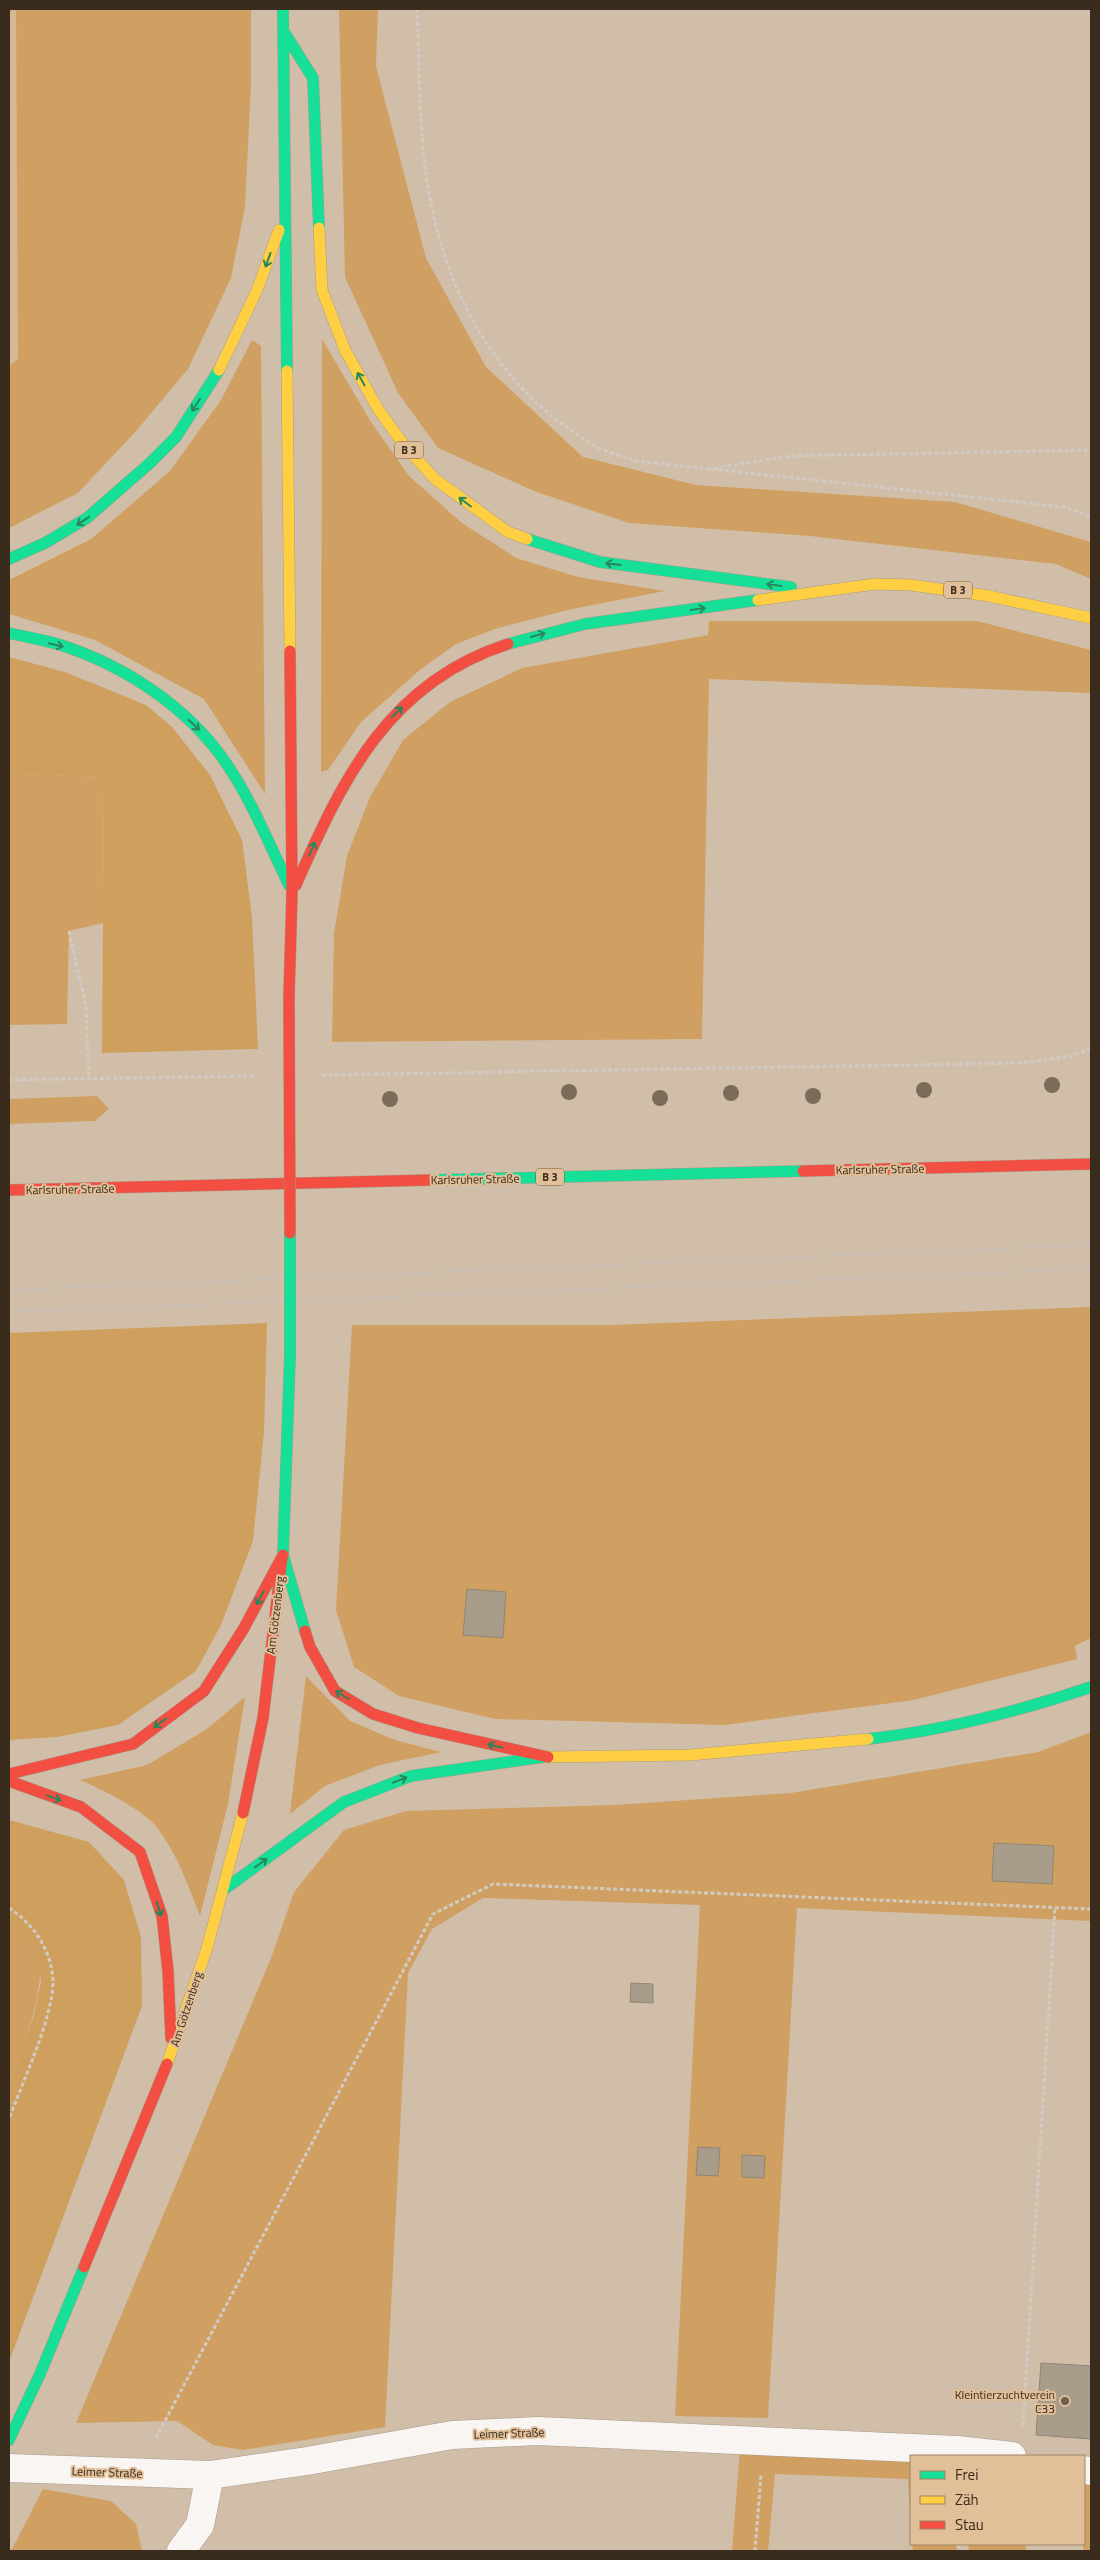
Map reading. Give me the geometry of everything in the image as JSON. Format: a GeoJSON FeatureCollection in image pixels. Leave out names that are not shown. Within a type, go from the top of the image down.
{"type":"FeatureCollection","features":[{"type":"Feature","properties":{"kind":"main road","name":"B 3"},"geometry":{"type":"LineString","coordinates":[[282,1555],[290,1355],[289,996],[292,893],[283,9]]}},
{"type":"Feature","properties":{"kind":"main road","name":"B 3"},"geometry":{"type":"LineString","coordinates":[[284,32],[313,78],[322,290],[345,350],[378,409],[404,445],[435,479],[508,532],[551,548],[600,562],[822,592],[882,584],[946,588],[994,595],[1091,618]]}},
{"type":"Feature","properties":{"kind":"main road","name":"B 3"},"geometry":{"type":"LineString","coordinates":[[9,559],[45,543],[88,518],[150,463],[176,437],[222,365],[257,290],[285,214]]}},
{"type":"Feature","properties":{"kind":"main road"},"geometry":{"type":"LineString","coordinates":[[292,893],[346,776],[377,732],[421,690],[453,668],[516,642],[569,626],[822,592]]}},
{"type":"Feature","properties":{"kind":"main road"},"geometry":{"type":"LineString","coordinates":[[9,633],[70,648],[128,673],[167,700],[206,737],[240,785],[292,893]]}},
{"type":"Feature","properties":{"kind":"main road","name":"Karlsruher Straße"},"geometry":{"type":"LineString","coordinates":[[9,1190],[1091,1164]]}},
{"type":"Feature","properties":{"kind":"main road"},"geometry":{"type":"LineString","coordinates":[[282,1555],[310,1647],[335,1691],[373,1714],[418,1728],[543,1757]]}},
{"type":"Feature","properties":{"kind":"main road"},"geometry":{"type":"LineString","coordinates":[[9,1774],[133,1744],[204,1691],[244,1628],[282,1555]]}},
{"type":"Feature","properties":{"kind":"main road","name":"Am Götzenberg"},"geometry":{"type":"LineString","coordinates":[[9,2440],[40,2374],[171,2055],[207,1948],[243,1812],[263,1718],[282,1555]]}},
{"type":"Feature","properties":{"kind":"main road"},"geometry":{"type":"LineString","coordinates":[[222,1891],[344,1802],[411,1776],[543,1757],[690,1755],[816,1745],[920,1732],[1023,1710],[1091,1686]]}},
{"type":"Feature","properties":{"kind":"main road"},"geometry":{"type":"LineString","coordinates":[[9,1781],[81,1808],[140,1852],[162,1916],[168,1972],[171,2055]]}},
{"type":"Feature","properties":{"kind":"street","name":"Leimer Straße"},"geometry":{"type":"LineString","coordinates":[[9,2468],[210,2475],[307,2461],[452,2435],[538,2431],[957,2450],[1017,2446]]}},
{"type":"Feature","properties":{"kind":"street"},"geometry":{"type":"LineString","coordinates":[[181,2551],[200,2525],[210,2475]]}},
{"type":"Feature","properties":{"kind":"path"},"geometry":{"type":"LineString","coordinates":[[417,9],[422,131],[429,197],[448,272],[474,326],[512,378],[558,422],[596,446],[636,461],[703,470],[1064,507],[1091,517]]}},
{"type":"Feature","properties":{"kind":"path"},"geometry":{"type":"LineString","coordinates":[[703,470],[792,456],[1091,450]]}},
{"type":"Feature","properties":{"kind":"path"},"geometry":{"type":"LineString","coordinates":[[69,931],[86,1007],[89,1079]]}},
{"type":"Feature","properties":{"kind":"path"},"geometry":{"type":"LineString","coordinates":[[317,1075],[1021,1063],[1072,1056],[1091,1048]]}},
{"type":"Feature","properties":{"kind":"path"},"geometry":{"type":"LineString","coordinates":[[9,1080],[257,1076]]}},
{"type":"Feature","properties":{"kind":"path"},"geometry":{"type":"LineString","coordinates":[[138,2473],[433,1914],[493,1884],[1091,1909]]}},
{"type":"Feature","properties":{"kind":"path"},"geometry":{"type":"LineString","coordinates":[[1017,2446],[1055,1907]]}},
{"type":"Feature","properties":{"kind":"path"},"geometry":{"type":"LineString","coordinates":[[9,1908],[23,1917],[45,1946],[53,1980],[48,2014],[9,2119]]}},
{"type":"Feature","properties":{"kind":"path"},"geometry":{"type":"LineString","coordinates":[[755,2551],[764,2442]]}},
{"type":"Feature","properties":{"kind":"shaded area"},"geometry":{"type":"Polygon","coordinates":[[[9,9],[16,9],[18,359],[9,366],[9,9]]]}},
{"type":"Feature","properties":{"kind":"shaded area"},"geometry":{"type":"Polygon","coordinates":[[[16,9],[251,9],[251,85],[245,207],[231,278],[188,369],[137,430],[78,493],[9,528],[9,366],[18,359],[16,9]]]}},
{"type":"Feature","properties":{"kind":"shaded area"},"geometry":{"type":"Polygon","coordinates":[[[339,9],[378,9],[376,66],[426,258],[486,367],[583,457],[696,485],[955,502],[1091,542],[1091,579],[1056,564],[810,536],[629,523],[534,491],[438,448],[398,393],[345,277],[339,9]]]}},
{"type":"Feature","properties":{"kind":"shaded area"},"geometry":{"type":"Polygon","coordinates":[[[322,339],[371,422],[409,476],[462,523],[516,558],[578,577],[665,591],[572,609],[495,629],[456,644],[421,669],[361,722],[328,770],[321,772],[322,339]]]}},
{"type":"Feature","properties":{"kind":"shaded area"},"geometry":{"type":"Polygon","coordinates":[[[252,340],[261,346],[265,794],[204,699],[95,640],[9,614],[9,580],[91,539],[170,471],[221,400],[252,340]]]}},
{"type":"Feature","properties":{"kind":"shaded area"},"geometry":{"type":"Polygon","coordinates":[[[709,621],[977,621],[1091,650],[1091,693],[709,679],[702,1039],[332,1042],[334,933],[347,856],[370,797],[403,740],[450,702],[522,668],[708,635],[709,621]]]}},
{"type":"Feature","properties":{"kind":"shaded area"},"geometry":{"type":"Polygon","coordinates":[[[9,657],[65,672],[146,705],[172,727],[210,775],[242,840],[252,917],[258,1049],[102,1053],[104,777],[19,774],[9,769],[9,657]]]}},
{"type":"Feature","properties":{"kind":"shaded area"},"geometry":{"type":"Polygon","coordinates":[[[9,769],[19,774],[104,777],[103,923],[69,931],[67,1024],[9,1025],[9,769]]]}},
{"type":"Feature","properties":{"kind":"shaded area"},"geometry":{"type":"Polygon","coordinates":[[[97,1096],[109,1109],[95,1121],[9,1124],[9,1099],[97,1096]]]}},
{"type":"Feature","properties":{"kind":"shaded area"},"geometry":{"type":"Polygon","coordinates":[[[1091,1307],[1091,1638],[1075,1646],[1077,1659],[914,1700],[725,1725],[495,1719],[399,1696],[354,1667],[336,1610],[352,1325],[610,1325],[1091,1307]]]}},
{"type":"Feature","properties":{"kind":"shaded area"},"geometry":{"type":"Polygon","coordinates":[[[267,1323],[264,1432],[253,1541],[221,1625],[196,1671],[118,1725],[57,1737],[9,1740],[9,1333],[267,1323]]]}},
{"type":"Feature","properties":{"kind":"shaded area"},"geometry":{"type":"Polygon","coordinates":[[[306,1676],[350,1721],[395,1740],[441,1752],[380,1765],[325,1786],[290,1814],[306,1676]]]}},
{"type":"Feature","properties":{"kind":"shaded area"},"geometry":{"type":"Polygon","coordinates":[[[245,1697],[228,1804],[200,1916],[174,1855],[153,1823],[129,1805],[80,1780],[147,1765],[207,1729],[245,1697]]]}},
{"type":"Feature","properties":{"kind":"shaded area"},"geometry":{"type":"Polygon","coordinates":[[[1091,1732],[1091,1921],[797,1908],[768,2418],[675,2416],[700,1905],[483,1898],[432,1929],[408,1973],[385,2427],[243,2450],[213,2445],[177,2421],[76,2423],[271,1958],[294,1892],[344,1830],[406,1811],[615,1805],[791,1793],[1038,1752],[1091,1732]]]}},
{"type":"Feature","properties":{"kind":"shaded area"},"geometry":{"type":"Polygon","coordinates":[[[9,1820],[89,1842],[124,1880],[141,1937],[142,2006],[9,2362],[9,2085],[33,2018],[41,1982],[36,1946],[9,1918],[9,1820]]]}},
{"type":"Feature","properties":{"kind":"shaded area"},"geometry":{"type":"Polygon","coordinates":[[[9,1918],[36,1946],[40,1961],[40,1978],[33,2016],[9,2085],[9,1918]]]}},
{"type":"Feature","properties":{"kind":"shaded area"},"geometry":{"type":"Polygon","coordinates":[[[740,2449],[910,2456],[910,2514],[908,2479],[775,2474],[768,2551],[732,2551],[740,2449]]]}},
{"type":"Feature","properties":{"kind":"shaded area"},"geometry":{"type":"Polygon","coordinates":[[[1085,2482],[1091,2484],[1091,2551],[1083,2551],[1083,2545],[1085,2545],[1085,2482]]]}},
{"type":"Feature","properties":{"kind":"shaded area"},"geometry":{"type":"Polygon","coordinates":[[[43,2489],[111,2501],[136,2524],[142,2551],[11,2551],[43,2489]]]}},
{"type":"Feature","properties":{"kind":"shaded area"},"geometry":{"type":"Polygon","coordinates":[[[912,2545],[956,2545],[957,2551],[913,2551],[912,2545]]]}},
{"type":"Feature","properties":{"kind":"shaded area"},"geometry":{"type":"Polygon","coordinates":[[[968,2545],[1026,2545],[1026,2551],[969,2551],[968,2545]]]}},
{"type":"Feature","properties":{"kind":"building"},"geometry":{"type":"Polygon","coordinates":[[[467,1589],[506,1592],[503,1638],[463,1635],[467,1589]]]}},
{"type":"Feature","properties":{"kind":"building"},"geometry":{"type":"Polygon","coordinates":[[[994,1843],[1054,1846],[1052,1884],[992,1881],[994,1843]]]}},
{"type":"Feature","properties":{"kind":"building"},"geometry":{"type":"Polygon","coordinates":[[[631,1983],[653,1984],[653,2003],[630,2002],[631,1983]]]}},
{"type":"Feature","properties":{"kind":"building"},"geometry":{"type":"Polygon","coordinates":[[[698,2147],[720,2148],[718,2176],[696,2175],[698,2147]]]}},
{"type":"Feature","properties":{"kind":"building"},"geometry":{"type":"Polygon","coordinates":[[[742,2155],[765,2156],[764,2178],[742,2177],[742,2155]]]}},
{"type":"Feature","properties":{"kind":"building","name":"Kleintierzuchtverein C33"},"geometry":{"type":"Polygon","coordinates":[[[1041,2363],[1091,2366],[1091,2439],[1036,2435],[1041,2363]]]}},
{"type":"Feature","properties":{"kind":"tram line"},"geometry":{"type":"LineString","coordinates":[[9,1290],[1091,1245]]}},
{"type":"Feature","properties":{"kind":"tram line"},"geometry":{"type":"LineString","coordinates":[[9,1312],[1091,1269]]}},
{"type":"Feature","properties":{"kind":"traffic: fast"},"geometry":{"type":"LineString","coordinates":[[283,9],[287,371]]}},
{"type":"Feature","properties":{"kind":"traffic: fast"},"geometry":{"type":"LineString","coordinates":[[284,32],[313,78],[319,228]]}},
{"type":"Feature","properties":{"kind":"traffic: fast"},"geometry":{"type":"LineString","coordinates":[[9,559],[45,543],[87,518],[150,463],[176,437],[219,370]]}},
{"type":"Feature","properties":{"kind":"traffic: fast"},"geometry":{"type":"LineString","coordinates":[[527,539],[600,562],[791,587]]}},
{"type":"Feature","properties":{"kind":"traffic: fast"},"geometry":{"type":"LineString","coordinates":[[508,644],[585,624],[758,600]]}},
{"type":"Feature","properties":{"kind":"traffic: fast"},"geometry":{"type":"LineString","coordinates":[[9,633],[55,643],[108,664],[153,691],[193,724],[211,743],[235,777],[252,807],[289,885]]}},
{"type":"Feature","properties":{"kind":"traffic: fast"},"geometry":{"type":"LineString","coordinates":[[432,1180],[803,1171]]}},
{"type":"Feature","properties":{"kind":"traffic: fast"},"geometry":{"type":"LineString","coordinates":[[290,1233],[290,1355]]}},
{"type":"Feature","properties":{"kind":"traffic: fast"},"geometry":{"type":"LineString","coordinates":[[290,1355],[283,1555],[305,1631]]}},
{"type":"Feature","properties":{"kind":"traffic: fast"},"geometry":{"type":"LineString","coordinates":[[868,1739],[925,1731],[981,1719],[1091,1687]]}},
{"type":"Feature","properties":{"kind":"traffic: fast"},"geometry":{"type":"LineString","coordinates":[[222,1891],[344,1802],[411,1776],[543,1757]]}},
{"type":"Feature","properties":{"kind":"traffic: fast"},"geometry":{"type":"LineString","coordinates":[[9,2440],[40,2374],[84,2267]]}},
{"type":"Feature","properties":{"kind":"traffic: slow"},"geometry":{"type":"LineString","coordinates":[[319,228],[322,290],[345,350],[378,409],[404,445],[435,479],[508,532],[527,539]]}},
{"type":"Feature","properties":{"kind":"traffic: slow"},"geometry":{"type":"LineString","coordinates":[[219,370],[257,290],[279,230]]}},
{"type":"Feature","properties":{"kind":"traffic: slow"},"geometry":{"type":"LineString","coordinates":[[287,371],[290,651]]}},
{"type":"Feature","properties":{"kind":"traffic: slow"},"geometry":{"type":"LineString","coordinates":[[758,600],[875,584],[911,585],[989,596],[1091,618]]}},
{"type":"Feature","properties":{"kind":"traffic: slow"},"geometry":{"type":"LineString","coordinates":[[548,1757],[690,1755],[868,1739]]}},
{"type":"Feature","properties":{"kind":"traffic: slow"},"geometry":{"type":"LineString","coordinates":[[167,2064],[207,1948],[243,1813]]}},
{"type":"Feature","properties":{"kind":"traffic: jam"},"geometry":{"type":"LineString","coordinates":[[296,885],[332,808],[352,772],[375,739],[401,709],[431,683],[467,661],[508,644]]}},
{"type":"Feature","properties":{"kind":"traffic: jam"},"geometry":{"type":"LineString","coordinates":[[289,996],[292,893],[290,651]]}},
{"type":"Feature","properties":{"kind":"traffic: jam"},"geometry":{"type":"LineString","coordinates":[[289,996],[290,1233]]}},
{"type":"Feature","properties":{"kind":"traffic: jam"},"geometry":{"type":"LineString","coordinates":[[803,1171],[1091,1164]]}},
{"type":"Feature","properties":{"kind":"traffic: jam"},"geometry":{"type":"LineString","coordinates":[[9,1190],[432,1180]]}},
{"type":"Feature","properties":{"kind":"traffic: jam"},"geometry":{"type":"LineString","coordinates":[[9,1774],[133,1744],[204,1691],[244,1628],[283,1555]]}},
{"type":"Feature","properties":{"kind":"traffic: jam"},"geometry":{"type":"LineString","coordinates":[[243,1813],[263,1718],[282,1558]]}},
{"type":"Feature","properties":{"kind":"traffic: jam"},"geometry":{"type":"LineString","coordinates":[[305,1631],[310,1647],[335,1691],[373,1714],[418,1728],[548,1757]]}},
{"type":"Feature","properties":{"kind":"traffic: jam"},"geometry":{"type":"LineString","coordinates":[[9,1781],[81,1807],[140,1852],[162,1916],[168,1971],[171,2038]]}},
{"type":"Feature","properties":{"kind":"traffic: jam"},"geometry":{"type":"LineString","coordinates":[[84,2267],[167,2064]]}},
{"type":"Feature","properties":{"kind":"place","name":"Kleintierzuchtverein C33"},"geometry":{"type":"Point","coordinates":[1065,2401]}}]}
